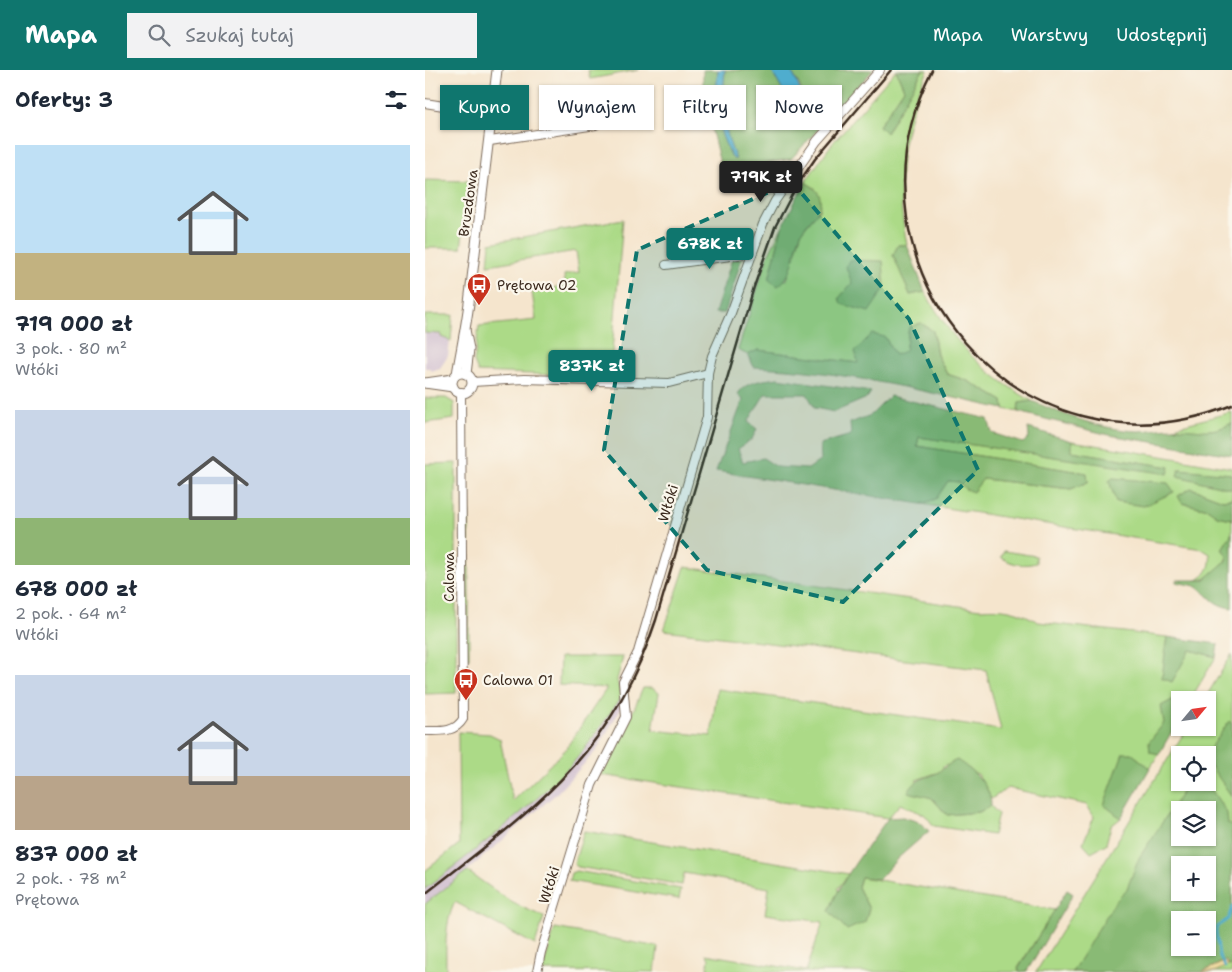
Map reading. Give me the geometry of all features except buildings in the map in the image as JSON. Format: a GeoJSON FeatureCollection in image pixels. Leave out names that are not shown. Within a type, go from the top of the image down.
{"type":"FeatureCollection","features":[{"type":"Feature","properties":{"kind":"street","name":"Bruzdowa"},"geometry":{"type":"LineString","coordinates":[[497,70],[498,80]]}},
{"type":"Feature","properties":{"kind":"street","name":"Bruzdowa"},"geometry":{"type":"LineString","coordinates":[[497,85],[502,70]]}},
{"type":"Feature","properties":{"kind":"street","name":"Włóki"},"geometry":{"type":"LineString","coordinates":[[537,972],[541,952],[592,785],[626,717],[623,682],[638,652],[707,417],[708,373],[712,356],[731,313],[769,211],[817,141],[880,70]]}},
{"type":"Feature","properties":{"kind":"street"},"geometry":{"type":"LineString","coordinates":[[425,103],[440,105]]}},
{"type":"Feature","properties":{"kind":"street","name":"Bruzdowa"},"geometry":{"type":"LineString","coordinates":[[457,379],[460,345],[465,330],[491,130]]}},
{"type":"Feature","properties":{"kind":"street"},"geometry":{"type":"LineString","coordinates":[[490,141],[568,130]]}},
{"type":"Feature","properties":{"kind":"street"},"geometry":{"type":"LineString","coordinates":[[666,265],[752,253]]}},
{"type":"Feature","properties":{"kind":"street"},"geometry":{"type":"LineString","coordinates":[[425,383],[457,379],[471,382],[524,379],[669,383],[708,373]]}},
{"type":"Feature","properties":{"kind":"street"},"geometry":{"type":"LineString","coordinates":[[457,379],[461,392],[469,389],[471,382]]}},
{"type":"Feature","properties":{"kind":"street","name":"Calowa"},"geometry":{"type":"LineString","coordinates":[[425,732],[451,729],[458,726],[463,719],[461,392]]}},
{"type":"Feature","properties":{"kind":"highlighted area"},"geometry":{"type":"Polygon","coordinates":[[[792,182],[909,319],[978,470],[843,602],[707,570],[604,450],[637,250],[792,182]]]}},
{"type":"Feature","properties":{"kind":"shaded area"},"geometry":{"type":"Polygon","coordinates":[[[425,333],[441,334],[450,341],[448,356],[440,368],[430,371],[430,368],[425,368],[425,333]]]}},
{"type":"Feature","properties":{"kind":"shaded area"},"geometry":{"type":"Polygon","coordinates":[[[621,697],[623,705],[596,751],[557,793],[467,871],[425,904],[425,889],[541,794],[571,765],[596,735],[621,697]]]}},
{"type":"Feature","properties":{"kind":"green space"},"geometry":{"type":"Polygon","coordinates":[[[588,70],[639,70],[590,79],[588,70]]]}},
{"type":"Feature","properties":{"kind":"green space"},"geometry":{"type":"Polygon","coordinates":[[[703,70],[718,70],[717,85],[703,85],[703,70]]]}},
{"type":"Feature","properties":{"kind":"green space"},"geometry":{"type":"Polygon","coordinates":[[[725,70],[771,70],[780,85],[756,85],[756,130],[818,130],[791,159],[722,171],[712,130],[724,130],[733,159],[736,159],[727,139],[726,130],[746,130],[746,85],[724,85],[725,70]]]}},
{"type":"Feature","properties":{"kind":"green space"},"geometry":{"type":"Polygon","coordinates":[[[790,70],[873,70],[842,104],[842,85],[799,85],[790,70]]]}},
{"type":"Feature","properties":{"kind":"green space"},"geometry":{"type":"Polygon","coordinates":[[[896,70],[904,89],[879,126],[886,133],[923,70],[928,70],[911,114],[902,156],[901,198],[907,245],[898,245],[910,295],[925,292],[947,326],[970,354],[998,379],[1032,401],[1019,403],[1018,412],[1004,409],[1003,401],[968,381],[947,374],[937,355],[933,331],[909,327],[905,352],[895,355],[885,337],[859,363],[758,350],[748,355],[738,350],[768,255],[782,227],[769,279],[787,280],[802,231],[820,209],[815,188],[805,182],[831,145],[896,70]]]}},
{"type":"Feature","properties":{"kind":"green space"},"geometry":{"type":"Polygon","coordinates":[[[896,70],[923,70],[886,133],[879,126],[904,89],[896,70]]]}},
{"type":"Feature","properties":{"kind":"green space"},"geometry":{"type":"Polygon","coordinates":[[[425,180],[470,181],[461,248],[425,248],[425,180]]]}},
{"type":"Feature","properties":{"kind":"green space"},"geometry":{"type":"Polygon","coordinates":[[[805,182],[818,193],[820,198],[819,208],[802,231],[788,275],[778,286],[769,280],[782,227],[805,182]]]}},
{"type":"Feature","properties":{"kind":"green space"},"geometry":{"type":"Polygon","coordinates":[[[623,219],[610,377],[478,372],[474,362],[479,326],[536,320],[532,292],[565,286],[564,275],[579,272],[576,251],[488,265],[490,243],[623,219]]]}},
{"type":"Feature","properties":{"kind":"green space"},"geometry":{"type":"Polygon","coordinates":[[[898,245],[907,245],[925,292],[910,295],[893,255],[898,245]]]}},
{"type":"Feature","properties":{"kind":"green space"},"geometry":{"type":"Polygon","coordinates":[[[742,258],[725,313],[715,313],[732,259],[742,258]]]}},
{"type":"Feature","properties":{"kind":"green space"},"geometry":{"type":"Polygon","coordinates":[[[849,260],[883,261],[885,288],[869,312],[841,304],[839,298],[852,283],[846,267],[849,260]]]}},
{"type":"Feature","properties":{"kind":"green space"},"geometry":{"type":"Polygon","coordinates":[[[425,315],[453,315],[451,341],[441,337],[441,334],[425,333],[425,315]]]}},
{"type":"Feature","properties":{"kind":"green space"},"geometry":{"type":"Polygon","coordinates":[[[921,323],[933,331],[937,355],[947,374],[968,381],[1003,401],[1004,409],[849,377],[817,372],[754,367],[748,355],[758,350],[858,363],[855,351],[872,334],[885,337],[895,355],[905,351],[909,327],[921,323]]]}},
{"type":"Feature","properties":{"kind":"green space"},"geometry":{"type":"Polygon","coordinates":[[[778,378],[871,392],[867,398],[834,412],[815,408],[807,394],[765,394],[748,422],[757,429],[752,439],[738,449],[743,462],[763,458],[777,467],[808,469],[821,460],[820,444],[851,435],[850,423],[871,415],[890,396],[988,419],[992,433],[1023,443],[1029,437],[1028,428],[1072,441],[1072,451],[1170,467],[1168,474],[919,437],[917,446],[1087,473],[1088,482],[1071,489],[983,479],[973,492],[965,489],[959,482],[948,481],[936,499],[921,504],[716,471],[743,400],[738,394],[745,386],[750,384],[778,378]]]}},
{"type":"Feature","properties":{"kind":"green space"},"geometry":{"type":"Polygon","coordinates":[[[425,398],[446,398],[454,403],[454,419],[425,423],[425,398]]]}},
{"type":"Feature","properties":{"kind":"green space"},"geometry":{"type":"Polygon","coordinates":[[[1032,401],[1084,421],[1124,430],[1142,431],[1181,428],[1209,430],[1232,423],[1232,455],[1109,435],[1018,412],[1019,403],[1032,401]]]}},
{"type":"Feature","properties":{"kind":"green space"},"geometry":{"type":"Polygon","coordinates":[[[1232,412],[1232,423],[1218,429],[1197,430],[1174,427],[1232,412]]]}},
{"type":"Feature","properties":{"kind":"green space"},"geometry":{"type":"Polygon","coordinates":[[[919,437],[1168,473],[1169,467],[1071,451],[1072,441],[1232,468],[1232,474],[1226,475],[1180,469],[1178,475],[1232,489],[1232,498],[1223,500],[1191,488],[1182,503],[1209,509],[1217,516],[1232,519],[1232,533],[1222,549],[1227,555],[1226,560],[1215,572],[1195,581],[1205,574],[1210,563],[1210,554],[1202,549],[921,504],[936,499],[948,481],[959,482],[965,489],[983,479],[1071,489],[1088,482],[1086,473],[917,446],[919,437]]]}},
{"type":"Feature","properties":{"kind":"green space"},"geometry":{"type":"Polygon","coordinates":[[[456,463],[456,693],[425,694],[425,464],[456,463]]]}},
{"type":"Feature","properties":{"kind":"green space"},"geometry":{"type":"Polygon","coordinates":[[[1179,469],[1232,474],[1232,489],[1177,476],[1179,469]]]}},
{"type":"Feature","properties":{"kind":"green space"},"geometry":{"type":"Polygon","coordinates":[[[1113,478],[1168,483],[1174,492],[1144,506],[1116,502],[1109,481],[1113,478]]]}},
{"type":"Feature","properties":{"kind":"green space"},"geometry":{"type":"Polygon","coordinates":[[[1191,488],[1223,500],[1232,498],[1232,519],[1217,516],[1209,509],[1182,503],[1178,496],[1191,488]]]}},
{"type":"Feature","properties":{"kind":"green space"},"geometry":{"type":"Polygon","coordinates":[[[465,492],[469,492],[469,658],[465,658],[465,492]]]}},
{"type":"Feature","properties":{"kind":"green space"},"geometry":{"type":"Polygon","coordinates":[[[1232,533],[1232,608],[1217,603],[1197,587],[1176,582],[1176,580],[1204,580],[1226,561],[1227,555],[1222,549],[1232,533]]]}},
{"type":"Feature","properties":{"kind":"green space"},"geometry":{"type":"Polygon","coordinates":[[[1004,551],[1036,556],[1036,563],[1023,565],[1009,562],[1001,557],[1004,551]]]}},
{"type":"Feature","properties":{"kind":"green space"},"geometry":{"type":"Polygon","coordinates":[[[685,567],[980,609],[1003,609],[1017,612],[1038,622],[1167,637],[1165,648],[1190,650],[1216,657],[1195,691],[1171,691],[1171,703],[1164,723],[1150,751],[1159,754],[1150,768],[1131,753],[1105,804],[1121,818],[1111,826],[1106,844],[1091,852],[1083,843],[1094,817],[1087,805],[1008,788],[991,799],[978,774],[945,765],[939,772],[916,780],[947,815],[979,812],[991,806],[998,814],[993,835],[934,826],[925,815],[900,804],[888,818],[601,775],[626,728],[643,688],[652,688],[659,693],[653,730],[711,736],[717,689],[1001,730],[986,670],[664,630],[685,567]]]}},
{"type":"Feature","properties":{"kind":"green space"},"geometry":{"type":"Polygon","coordinates":[[[1167,637],[1218,644],[1216,657],[1190,650],[1172,682],[1162,678],[1167,637]]]}},
{"type":"Feature","properties":{"kind":"green space"},"geometry":{"type":"Polygon","coordinates":[[[1232,654],[1232,972],[1036,972],[1171,754],[1171,791],[1216,791],[1216,746],[1176,746],[1182,736],[1216,736],[1216,691],[1209,691],[1232,654]]]}},
{"type":"Feature","properties":{"kind":"green space"},"geometry":{"type":"Polygon","coordinates":[[[560,657],[623,657],[617,680],[621,697],[585,749],[554,782],[501,830],[425,889],[425,871],[459,844],[458,732],[490,734],[500,739],[513,801],[564,751],[607,688],[559,685],[560,657]]]}},
{"type":"Feature","properties":{"kind":"green space"},"geometry":{"type":"Polygon","coordinates":[[[1171,701],[1171,733],[1159,754],[1150,752],[1149,742],[1164,723],[1161,706],[1171,701]]]}},
{"type":"Feature","properties":{"kind":"green space"},"geometry":{"type":"Polygon","coordinates":[[[1229,721],[1232,724],[1232,797],[1216,774],[1216,746],[1212,746],[1229,721]]]}},
{"type":"Feature","properties":{"kind":"green space"},"geometry":{"type":"Polygon","coordinates":[[[1123,753],[1131,753],[1150,768],[1121,818],[1104,805],[1123,753]]]}},
{"type":"Feature","properties":{"kind":"green space"},"geometry":{"type":"Polygon","coordinates":[[[957,760],[980,779],[988,791],[991,806],[979,812],[947,815],[932,798],[908,792],[918,781],[937,773],[957,760]]]}},
{"type":"Feature","properties":{"kind":"green space"},"geometry":{"type":"Polygon","coordinates":[[[1183,791],[1212,791],[1227,813],[1228,824],[1232,826],[1232,965],[1228,966],[1225,961],[1202,972],[1072,972],[1115,902],[1126,891],[1139,858],[1171,809],[1171,846],[1216,846],[1216,801],[1176,801],[1183,791]]]}},
{"type":"Feature","properties":{"kind":"green space"},"geometry":{"type":"Polygon","coordinates":[[[903,817],[919,822],[929,831],[898,858],[879,879],[861,877],[858,887],[869,909],[865,922],[847,930],[829,911],[834,898],[888,818],[903,817]]]}},
{"type":"Feature","properties":{"kind":"green space"},"geometry":{"type":"Polygon","coordinates":[[[584,831],[849,874],[837,889],[869,909],[858,887],[861,877],[1055,910],[1018,968],[1020,972],[707,972],[709,958],[705,954],[806,971],[823,922],[765,914],[769,888],[684,873],[682,885],[578,867],[574,864],[584,831]]]}},
{"type":"Feature","properties":{"kind":"green space"},"geometry":{"type":"Polygon","coordinates":[[[467,871],[513,903],[544,917],[535,945],[455,902],[447,927],[446,972],[425,972],[425,904],[467,871]]]}},
{"type":"Feature","properties":{"kind":"green space"},"geometry":{"type":"Polygon","coordinates":[[[576,871],[681,889],[679,899],[569,881],[571,873],[576,871]]]}},
{"type":"Feature","properties":{"kind":"green space"},"geometry":{"type":"Polygon","coordinates":[[[1067,890],[1073,894],[1027,971],[1020,972],[1018,969],[1067,890]]]}},
{"type":"Feature","properties":{"kind":"green space"},"geometry":{"type":"Polygon","coordinates":[[[555,928],[658,947],[655,972],[542,971],[555,928]]]}},
{"type":"Feature","properties":{"kind":"sand"},"geometry":{"type":"Polygon","coordinates":[[[1226,961],[1228,966],[1214,972],[1202,972],[1226,961]]]}},
{"type":"Feature","properties":{"kind":"water"},"geometry":{"type":"Polygon","coordinates":[[[718,70],[725,70],[724,85],[717,85],[718,70]]]}},
{"type":"Feature","properties":{"kind":"water"},"geometry":{"type":"Polygon","coordinates":[[[771,70],[790,70],[798,85],[780,85],[771,70]]]}},
{"type":"Feature","properties":{"kind":"water"},"geometry":{"type":"Polygon","coordinates":[[[720,130],[727,130],[736,159],[733,159],[720,130]]]}},
{"type":"Feature","properties":{"kind":"waterway"},"geometry":{"type":"LineString","coordinates":[[1225,967],[1219,955],[1216,931],[1217,927],[1228,919],[1232,907]]}},
{"type":"Feature","properties":{"kind":"railway"},"geometry":{"type":"LineString","coordinates":[[425,894],[534,806],[592,744],[616,709],[638,668],[656,620],[754,287],[775,227],[796,187],[815,159],[891,70]]}},
{"type":"Feature","properties":{"kind":"railway"},"geometry":{"type":"LineString","coordinates":[[932,70],[907,144],[907,217],[927,285],[966,343],[1019,388],[1083,416],[1155,423],[1232,405]]}},
{"type":"Feature","properties":{"kind":"place","name":"Prętowa 02"},"geometry":{"type":"Point","coordinates":[479,306]}},
{"type":"Feature","properties":{"kind":"place","name":"Calowa 01"},"geometry":{"type":"Point","coordinates":[466,701]}}]}
